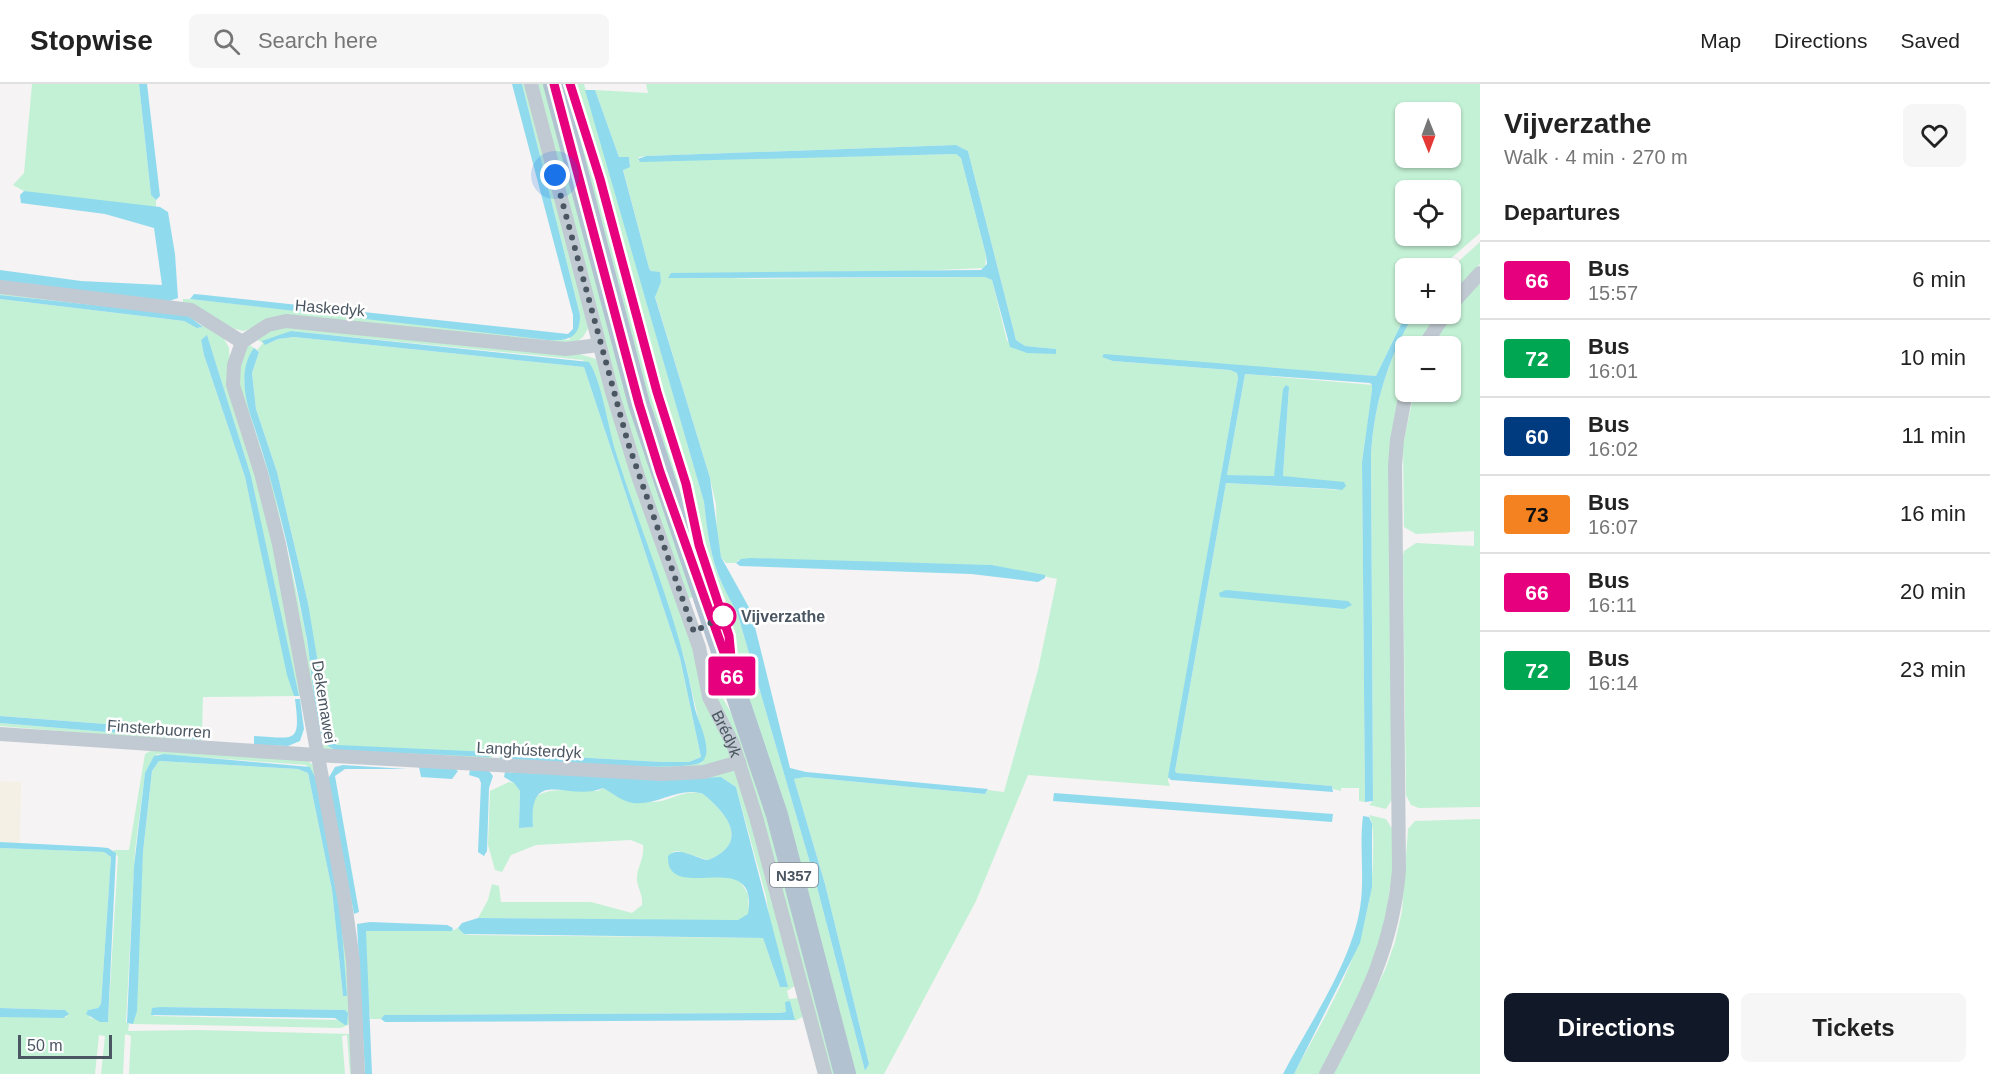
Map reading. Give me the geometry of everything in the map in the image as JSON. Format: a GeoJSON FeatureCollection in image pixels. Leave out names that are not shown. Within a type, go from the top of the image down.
{"type":"FeatureCollection","features":[{"type":"Feature","properties":{"kind":"main road","name":"Brédyk"},"geometry":{"type":"LineString","coordinates":[[554,84],[639,404],[777,815],[845,1074]]}},
{"type":"Feature","properties":{"kind":"street","name":"Brédyk"},"geometry":{"type":"LineString","coordinates":[[531,84],[599,345],[638,476],[699,647],[709,697],[739,762],[783,912],[825,1074]]}},
{"type":"Feature","properties":{"kind":"street"},"geometry":{"type":"LineString","coordinates":[[1461,294],[1480,273]]}},
{"type":"Feature","properties":{"kind":"street"},"geometry":{"type":"LineString","coordinates":[[0,287],[191,310],[242,342]]}},
{"type":"Feature","properties":{"kind":"street","name":"Haskedyk"},"geometry":{"type":"LineString","coordinates":[[242,342],[268,325],[286,321],[566,349],[599,345]]}},
{"type":"Feature","properties":{"kind":"street","name":"Dekemawei"},"geometry":{"type":"LineString","coordinates":[[242,342],[234,365],[233,385],[261,473],[279,544],[348,921],[358,1074]]}},
{"type":"Feature","properties":{"kind":"street"},"geometry":{"type":"LineString","coordinates":[[1326,1074],[1375,975],[1396,909],[1400,848],[1395,466],[1404,402]]}},
{"type":"Feature","properties":{"kind":"street","name":"Finsterbuorren"},"geometry":{"type":"LineString","coordinates":[[0,734],[316,755]]}},
{"type":"Feature","properties":{"kind":"street","name":"Langhústerdyk"},"geometry":{"type":"LineString","coordinates":[[316,755],[661,774],[704,772],[739,762]]}},
{"type":"Feature","properties":{"kind":"green space"},"geometry":{"type":"Polygon","coordinates":[[[32,84],[139,84],[151,195],[156,200],[156,207],[37,194],[13,185],[24,173],[32,84]]]}},
{"type":"Feature","properties":{"kind":"green space"},"geometry":{"type":"Polygon","coordinates":[[[522,84],[526,84],[589,327],[583,337],[574,344],[288,317],[243,331],[228,327],[183,305],[183,299],[190,299],[569,340],[580,315],[522,84]]]}},
{"type":"Feature","properties":{"kind":"green space"},"geometry":{"type":"Polygon","coordinates":[[[535,84],[547,84],[696,596],[687,599],[632,442],[535,84]]]}},
{"type":"Feature","properties":{"kind":"green space"},"geometry":{"type":"Polygon","coordinates":[[[561,84],[567,84],[577,117],[675,461],[690,526],[670,478],[561,84]]]}},
{"type":"Feature","properties":{"kind":"green space"},"geometry":{"type":"Polygon","coordinates":[[[574,84],[584,84],[704,502],[713,559],[722,584],[737,612],[817,887],[865,1071],[869,1064],[825,884],[794,779],[805,777],[985,794],[988,790],[1004,792],[1038,670],[1057,579],[992,565],[738,560],[736,563],[726,563],[721,557],[717,537],[716,504],[710,478],[655,296],[661,282],[649,268],[623,169],[630,166],[629,157],[619,157],[595,90],[648,93],[646,84],[1480,84],[1480,233],[1451,258],[1395,258],[1395,324],[1401,324],[1376,376],[1102,356],[1113,361],[1230,370],[1237,373],[1238,378],[1168,781],[1170,786],[1028,775],[976,901],[884,1074],[853,1074],[746,693],[731,631],[733,627],[729,612],[720,588],[718,589],[700,536],[687,477],[574,84]],[[956,145],[639,157],[638,161],[956,154],[961,158],[986,255],[985,268],[729,279],[985,277],[992,280],[1007,341],[1024,346],[1016,340],[968,151],[956,145]],[[1026,346],[1056,354],[1056,349],[1026,346]]]}},
{"type":"Feature","properties":{"kind":"green space"},"geometry":{"type":"Polygon","coordinates":[[[1480,242],[1480,264],[1461,284],[1461,259],[1480,242]]]}},
{"type":"Feature","properties":{"kind":"green space"},"geometry":{"type":"Polygon","coordinates":[[[1480,282],[1480,807],[1419,808],[1411,805],[1406,795],[1403,555],[1404,551],[1416,543],[1474,546],[1474,531],[1416,534],[1404,527],[1403,445],[1412,402],[1461,402],[1461,336],[1438,336],[1446,324],[1461,324],[1461,304],[1480,282]]]}},
{"type":"Feature","properties":{"kind":"green space"},"geometry":{"type":"Polygon","coordinates":[[[0,292],[173,310],[204,320],[221,333],[229,348],[231,393],[251,453],[276,545],[303,696],[299,696],[294,679],[251,476],[207,336],[201,340],[204,355],[245,477],[294,696],[203,697],[202,734],[0,716],[0,299],[184,321],[198,328],[203,327],[195,318],[187,315],[0,295],[0,292]]]}},
{"type":"Feature","properties":{"kind":"green space"},"geometry":{"type":"Polygon","coordinates":[[[285,324],[579,354],[596,359],[731,756],[730,759],[699,770],[500,761],[499,756],[492,755],[492,760],[329,753],[321,748],[237,376],[248,344],[257,350],[263,343],[254,338],[285,324]],[[291,331],[265,345],[278,339],[294,337],[584,367],[680,658],[701,757],[689,762],[662,762],[501,753],[500,757],[644,767],[702,763],[706,752],[684,657],[583,360],[291,331]],[[257,350],[244,379],[250,414],[274,490],[305,630],[323,738],[325,744],[337,745],[328,737],[308,603],[277,472],[256,409],[252,373],[259,352],[257,350]]]}},
{"type":"Feature","properties":{"kind":"green space"},"geometry":{"type":"Polygon","coordinates":[[[1409,324],[1430,324],[1423,336],[1402,336],[1409,324]]]}},
{"type":"Feature","properties":{"kind":"green space"},"geometry":{"type":"Polygon","coordinates":[[[1395,352],[1395,402],[1398,402],[1391,438],[1393,798],[1386,809],[1369,805],[1373,801],[1371,455],[1375,418],[1395,352]]]}},
{"type":"Feature","properties":{"kind":"green space"},"geometry":{"type":"Polygon","coordinates":[[[1245,374],[1373,385],[1362,462],[1365,802],[1359,801],[1359,788],[1341,788],[1341,791],[1333,789],[1332,786],[1177,773],[1175,771],[1226,483],[1342,490],[1283,476],[1289,388],[1274,477],[1227,475],[1245,374]]]}},
{"type":"Feature","properties":{"kind":"green space"},"geometry":{"type":"Polygon","coordinates":[[[721,695],[747,741],[838,1074],[830,1074],[714,697],[721,695]]]}},
{"type":"Feature","properties":{"kind":"green space"},"geometry":{"type":"Polygon","coordinates":[[[0,723],[202,740],[202,743],[0,726],[0,723]]]}},
{"type":"Feature","properties":{"kind":"green space"},"geometry":{"type":"Polygon","coordinates":[[[154,749],[307,760],[313,765],[345,914],[350,1024],[341,1028],[133,1024],[143,852],[152,771],[159,761],[298,769],[308,773],[332,890],[343,996],[346,996],[335,886],[316,779],[306,765],[157,754],[145,773],[135,851],[126,1022],[129,1024],[128,1031],[200,1030],[350,1034],[355,1074],[350,1074],[347,1035],[342,1036],[345,1074],[129,1074],[131,1036],[125,1034],[123,1074],[101,1074],[105,1036],[99,1035],[95,1074],[0,1074],[0,1017],[67,1017],[65,1010],[0,1008],[0,848],[104,852],[111,857],[101,1004],[98,1008],[88,1010],[90,1018],[108,1021],[118,857],[113,850],[129,850],[145,754],[154,749]],[[161,1007],[153,1016],[341,1020],[345,1010],[161,1007]]]}},
{"type":"Feature","properties":{"kind":"green space"},"geometry":{"type":"Polygon","coordinates":[[[731,769],[738,774],[796,985],[787,991],[789,999],[799,998],[804,1016],[795,1021],[790,1001],[786,1012],[779,1013],[384,1015],[381,1019],[370,1019],[364,940],[366,931],[451,931],[458,928],[464,934],[471,935],[763,938],[780,987],[766,896],[736,787],[721,777],[669,779],[731,769]]]}},
{"type":"Feature","properties":{"kind":"green space"},"geometry":{"type":"Polygon","coordinates":[[[509,782],[514,783],[520,791],[519,828],[533,827],[532,804],[536,797],[551,791],[598,791],[603,788],[633,799],[653,802],[689,793],[703,794],[727,819],[731,828],[728,845],[721,853],[708,860],[678,851],[672,852],[716,877],[733,877],[740,881],[748,894],[749,914],[738,921],[478,918],[488,900],[492,884],[499,886],[501,902],[591,902],[632,913],[642,905],[637,876],[643,845],[631,840],[536,845],[511,855],[502,872],[495,870],[488,845],[490,791],[509,782]]]}},
{"type":"Feature","properties":{"kind":"green space"},"geometry":{"type":"Polygon","coordinates":[[[1369,815],[1386,819],[1394,832],[1393,866],[1384,929],[1366,981],[1319,1074],[1294,1074],[1347,972],[1365,919],[1371,890],[1373,860],[1373,831],[1369,815]]]}},
{"type":"Feature","properties":{"kind":"green space"},"geometry":{"type":"Polygon","coordinates":[[[1480,819],[1480,1074],[1333,1074],[1385,970],[1395,942],[1402,911],[1408,829],[1415,821],[1480,819]]]}},
{"type":"Feature","properties":{"kind":"sand"},"geometry":{"type":"Polygon","coordinates":[[[0,781],[21,782],[20,843],[0,842],[0,781]]]}},
{"type":"Feature","properties":{"kind":"water"},"geometry":{"type":"Polygon","coordinates":[[[139,84],[147,84],[160,196],[156,200],[151,195],[139,84]]]}},
{"type":"Feature","properties":{"kind":"water"},"geometry":{"type":"Polygon","coordinates":[[[512,84],[522,84],[580,315],[578,328],[572,336],[563,340],[549,340],[190,299],[194,294],[205,295],[568,334],[573,329],[573,315],[512,84]]]}},
{"type":"Feature","properties":{"kind":"water"},"geometry":{"type":"Polygon","coordinates":[[[585,90],[595,90],[619,157],[629,157],[630,167],[623,170],[649,268],[651,271],[660,272],[661,282],[655,297],[710,478],[721,557],[751,611],[790,768],[806,772],[988,789],[985,794],[805,777],[794,779],[825,884],[869,1064],[865,1071],[817,887],[737,612],[722,584],[713,559],[704,502],[585,90]]]}},
{"type":"Feature","properties":{"kind":"water"},"geometry":{"type":"Polygon","coordinates":[[[956,145],[968,151],[1016,340],[1025,346],[1056,349],[1056,354],[1027,353],[1010,347],[992,280],[985,277],[668,278],[671,273],[981,270],[987,264],[986,255],[961,158],[956,154],[640,162],[638,159],[646,156],[956,145]]]}},
{"type":"Feature","properties":{"kind":"water"},"geometry":{"type":"Polygon","coordinates":[[[24,191],[160,207],[168,212],[175,254],[178,298],[169,301],[0,282],[0,270],[81,281],[162,285],[154,228],[105,214],[21,203],[20,195],[24,191]]]}},
{"type":"Feature","properties":{"kind":"water"},"geometry":{"type":"Polygon","coordinates":[[[0,295],[187,315],[203,327],[197,328],[184,321],[0,299],[0,295]]]}},
{"type":"Feature","properties":{"kind":"water"},"geometry":{"type":"Polygon","coordinates":[[[1401,324],[1409,324],[1402,336],[1395,336],[1401,324]]]}},
{"type":"Feature","properties":{"kind":"water"},"geometry":{"type":"Polygon","coordinates":[[[291,331],[589,362],[601,393],[626,484],[679,640],[695,710],[706,741],[707,749],[703,761],[692,765],[641,767],[501,758],[500,753],[662,762],[689,762],[701,757],[680,658],[584,367],[294,337],[278,339],[265,345],[262,341],[291,331]]]}},
{"type":"Feature","properties":{"kind":"water"},"geometry":{"type":"Polygon","coordinates":[[[207,335],[251,476],[299,696],[294,696],[287,675],[245,477],[204,355],[201,340],[207,335]]]}},
{"type":"Feature","properties":{"kind":"water"},"geometry":{"type":"Polygon","coordinates":[[[1395,337],[1395,352],[1384,382],[1375,418],[1371,455],[1373,801],[1365,802],[1362,462],[1372,390],[1370,383],[1245,374],[1227,475],[1274,476],[1283,389],[1286,385],[1289,387],[1283,476],[1344,482],[1346,486],[1342,490],[1226,483],[1175,771],[1177,773],[1332,786],[1333,792],[1171,780],[1168,777],[1238,378],[1237,373],[1230,370],[1113,361],[1102,357],[1104,354],[1376,376],[1395,337]]]}},
{"type":"Feature","properties":{"kind":"water"},"geometry":{"type":"Polygon","coordinates":[[[254,348],[259,352],[252,373],[256,409],[277,472],[308,603],[331,742],[337,745],[491,752],[489,757],[335,750],[325,744],[318,720],[307,640],[290,558],[244,385],[246,365],[254,348]]]}},
{"type":"Feature","properties":{"kind":"water"},"geometry":{"type":"Polygon","coordinates":[[[741,559],[992,565],[1045,575],[1045,578],[1038,582],[971,574],[740,566],[736,563],[741,559]]]}},
{"type":"Feature","properties":{"kind":"water"},"geometry":{"type":"Polygon","coordinates":[[[1226,590],[1348,601],[1352,605],[1344,609],[1220,597],[1219,593],[1226,590]]]}},
{"type":"Feature","properties":{"kind":"water"},"geometry":{"type":"Polygon","coordinates":[[[295,699],[300,699],[304,729],[300,741],[288,746],[254,745],[254,736],[279,738],[292,736],[297,724],[295,699]]]}},
{"type":"Feature","properties":{"kind":"water"},"geometry":{"type":"Polygon","coordinates":[[[0,716],[202,734],[202,740],[0,723],[0,716]]]}},
{"type":"Feature","properties":{"kind":"water"},"geometry":{"type":"Polygon","coordinates":[[[164,754],[310,767],[316,779],[341,917],[347,996],[343,996],[332,890],[308,773],[298,769],[159,761],[152,771],[143,852],[137,1011],[133,1024],[127,1023],[134,866],[145,773],[154,756],[164,754]]]}},
{"type":"Feature","properties":{"kind":"water"},"geometry":{"type":"Polygon","coordinates":[[[343,765],[407,769],[345,769],[335,776],[359,912],[354,914],[328,779],[335,767],[343,765]]]}},
{"type":"Feature","properties":{"kind":"water"},"geometry":{"type":"Polygon","coordinates":[[[419,767],[458,771],[452,779],[421,777],[419,767]]]}},
{"type":"Feature","properties":{"kind":"water"},"geometry":{"type":"Polygon","coordinates":[[[470,770],[489,771],[493,776],[489,788],[487,851],[484,856],[478,852],[481,783],[479,778],[469,775],[470,770]]]}},
{"type":"Feature","properties":{"kind":"water"},"geometry":{"type":"Polygon","coordinates":[[[505,772],[669,779],[721,777],[736,787],[788,987],[780,987],[763,938],[464,934],[458,928],[462,923],[478,918],[738,920],[748,914],[748,893],[740,882],[727,878],[681,877],[671,870],[668,856],[672,853],[682,852],[708,860],[721,853],[728,845],[731,828],[727,819],[703,794],[685,792],[651,802],[633,803],[603,788],[577,792],[544,791],[537,796],[533,808],[533,827],[519,828],[520,791],[514,783],[504,777],[505,772]]]}},
{"type":"Feature","properties":{"kind":"water"},"geometry":{"type":"Polygon","coordinates":[[[1054,793],[1333,814],[1332,822],[1053,801],[1054,793]]]}},
{"type":"Feature","properties":{"kind":"water"},"geometry":{"type":"Polygon","coordinates":[[[1363,816],[1369,817],[1372,824],[1372,887],[1360,943],[1294,1074],[1283,1074],[1339,972],[1355,929],[1361,897],[1363,816]]]}},
{"type":"Feature","properties":{"kind":"water"},"geometry":{"type":"Polygon","coordinates":[[[0,842],[108,848],[116,853],[108,1022],[100,1022],[86,1014],[88,1010],[98,1008],[101,1004],[111,857],[104,852],[0,848],[0,842]]]}},
{"type":"Feature","properties":{"kind":"water"},"geometry":{"type":"Polygon","coordinates":[[[370,922],[447,925],[453,928],[452,931],[366,931],[372,1074],[365,1074],[357,924],[370,922]]]}},
{"type":"Feature","properties":{"kind":"water"},"geometry":{"type":"Polygon","coordinates":[[[790,1001],[795,1020],[385,1022],[381,1019],[384,1015],[779,1013],[786,1012],[785,1002],[790,1001]]]}},
{"type":"Feature","properties":{"kind":"water"},"geometry":{"type":"Polygon","coordinates":[[[0,1008],[65,1010],[69,1014],[63,1018],[0,1017],[0,1008]]]}},
{"type":"Feature","properties":{"kind":"water"},"geometry":{"type":"Polygon","coordinates":[[[152,1008],[345,1010],[348,1013],[347,1025],[335,1018],[151,1015],[152,1008]]]}},
{"type":"Feature","properties":{"kind":"bus line","name":"66"},"geometry":{"type":"LineString","coordinates":[[554,84],[639,404],[660,472],[733,678],[729,636],[699,545],[686,484],[657,392],[600,179],[570,84]]}},
{"type":"Feature","properties":{"kind":"place","name":"Vijverzathe"},"geometry":{"type":"Point","coordinates":[723,616]}},
{"type":"Feature","properties":{"kind":"route"},"geometry":{"type":"LineString","coordinates":[[555,175],[612,392],[644,492],[694,632],[723,616]]}}]}
